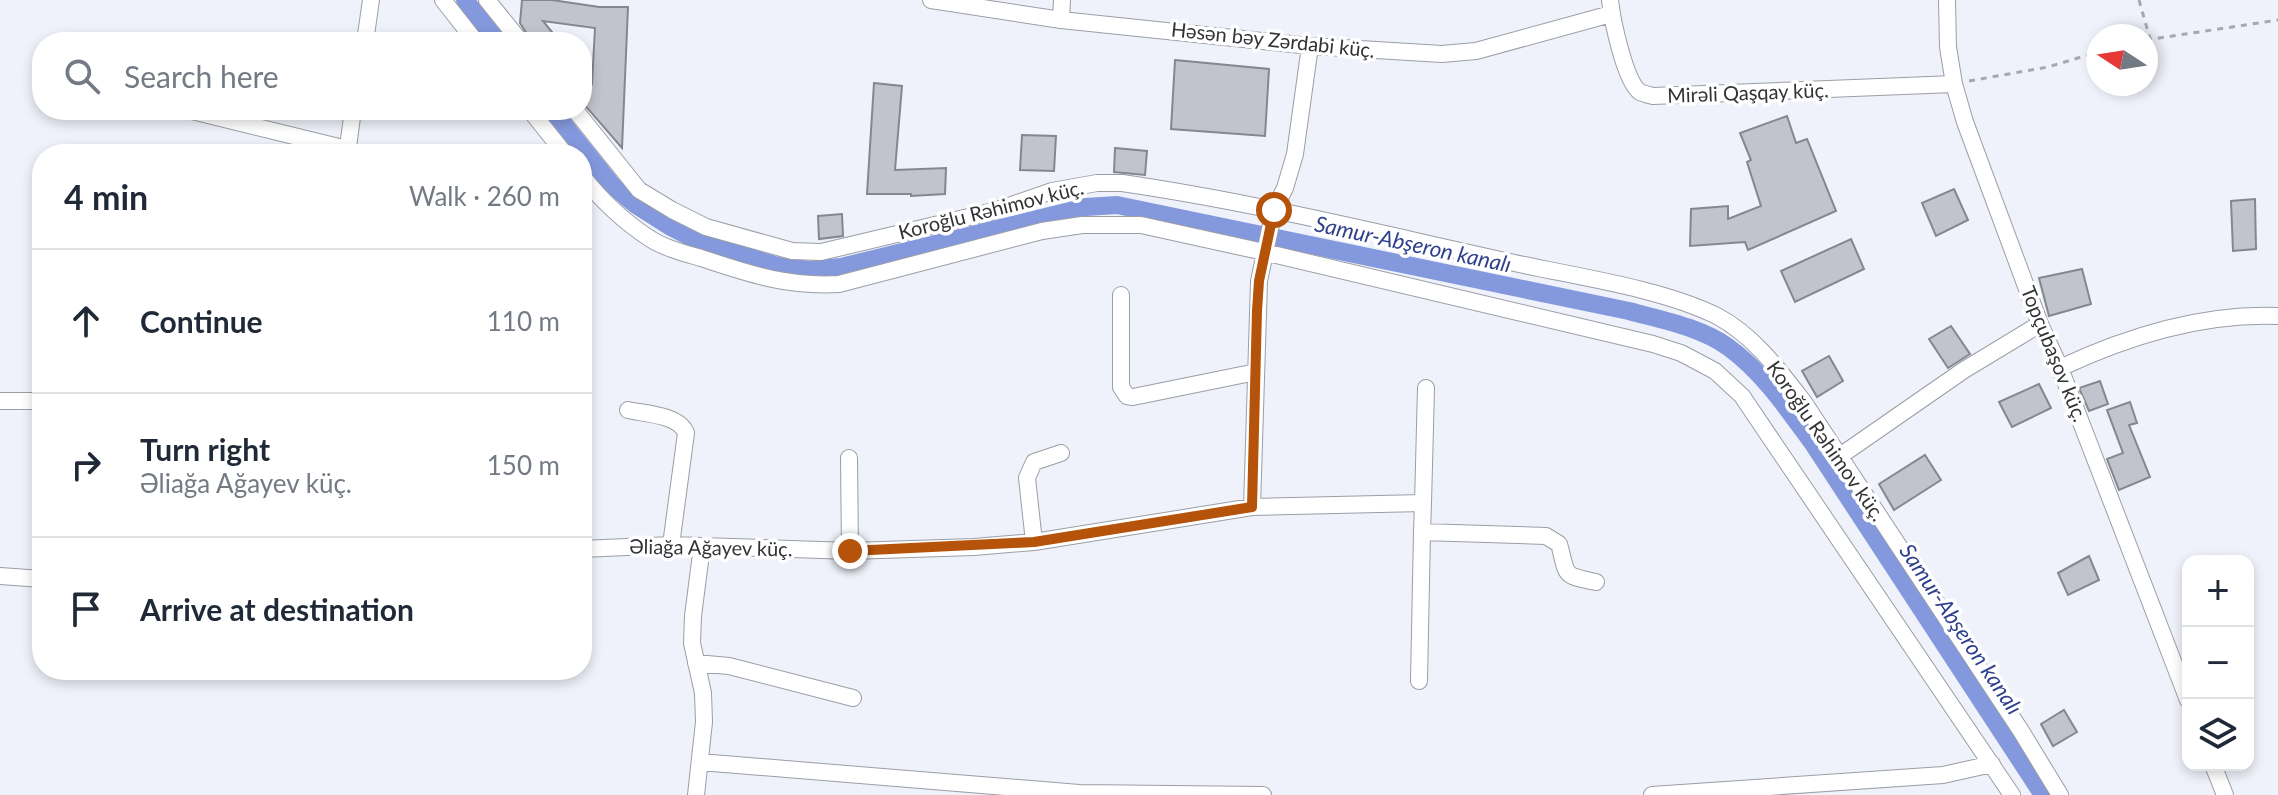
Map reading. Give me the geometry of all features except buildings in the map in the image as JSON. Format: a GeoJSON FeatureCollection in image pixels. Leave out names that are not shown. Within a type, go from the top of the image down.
{"type":"FeatureCollection","features":[{"type":"Feature","properties":{"kind":"street"},"geometry":{"type":"LineString","coordinates":[[366,32],[371,0]]}},
{"type":"Feature","properties":{"kind":"street"},"geometry":{"type":"LineString","coordinates":[[443,0],[468,32]]}},
{"type":"Feature","properties":{"kind":"street"},"geometry":{"type":"LineString","coordinates":[[487,0],[513,32]]}},
{"type":"Feature","properties":{"kind":"street","name":"Həsən bəy Zərdabi küç."},"geometry":{"type":"LineString","coordinates":[[931,0],[1061,20],[1310,46],[1442,54],[1476,51],[1611,7]]}},
{"type":"Feature","properties":{"kind":"street"},"geometry":{"type":"LineString","coordinates":[[1061,20],[1062,0]]}},
{"type":"Feature","properties":{"kind":"street","name":"Topçubaşov küç."},"geometry":{"type":"LineString","coordinates":[[1947,0],[1948,47],[1965,122],[2040,324],[2060,368],[2188,699]]}},
{"type":"Feature","properties":{"kind":"street","name":"Mirəli Qaşqay küç."},"geometry":{"type":"LineString","coordinates":[[1611,7],[1630,80],[1639,91],[1653,96],[1954,84]]}},
{"type":"Feature","properties":{"kind":"street"},"geometry":{"type":"LineString","coordinates":[[1252,507],[1257,311],[1264,252],[1274,210],[1285,188],[1295,154],[1310,46]]}},
{"type":"Feature","properties":{"kind":"street"},"geometry":{"type":"LineString","coordinates":[[226,120],[317,144]]}},
{"type":"Feature","properties":{"kind":"street"},"geometry":{"type":"LineString","coordinates":[[348,144],[352,120]]}},
{"type":"Feature","properties":{"kind":"street"},"geometry":{"type":"LineString","coordinates":[[538,120],[557,144]]}},
{"type":"Feature","properties":{"kind":"street","name":"Koroğlu Rəhimov küç."},"geometry":{"type":"LineString","coordinates":[[583,120],[639,190],[706,227],[792,251],[821,252],[994,211],[1052,191],[1097,183],[1122,183],[1274,210],[1645,292],[1715,316],[1751,341],[1780,371],[1840,456],[2060,795]]}},
{"type":"Feature","properties":{"kind":"street","name":"Koroğlu Rəhimov küç."},"geometry":{"type":"LineString","coordinates":[[592,189],[601,200],[653,241],[755,276],[808,286],[839,284],[1042,231],[1082,225],[1141,225],[1639,340],[1681,353],[1715,371],[1742,396],[2012,795]]}},
{"type":"Feature","properties":{"kind":"street"},"geometry":{"type":"LineString","coordinates":[[1121,295],[1121,387],[1127,396],[1256,372]]}},
{"type":"Feature","properties":{"kind":"street"},"geometry":{"type":"LineString","coordinates":[[2060,368],[2100,349],[2187,324],[2221,317],[2278,316]]}},
{"type":"Feature","properties":{"kind":"street"},"geometry":{"type":"LineString","coordinates":[[1840,456],[1964,370],[2040,324]]}},
{"type":"Feature","properties":{"kind":"street"},"geometry":{"type":"LineString","coordinates":[[1419,681],[1426,388]]}},
{"type":"Feature","properties":{"kind":"street"},"geometry":{"type":"LineString","coordinates":[[0,401],[32,401]]}},
{"type":"Feature","properties":{"kind":"street"},"geometry":{"type":"LineString","coordinates":[[628,410],[675,421],[683,425],[686,433],[671,545]]}},
{"type":"Feature","properties":{"kind":"street"},"geometry":{"type":"LineString","coordinates":[[1034,542],[1027,478],[1034,462],[1061,453]]}},
{"type":"Feature","properties":{"kind":"street"},"geometry":{"type":"LineString","coordinates":[[849,458],[850,551]]}},
{"type":"Feature","properties":{"kind":"street","name":"Əliağa Ağayev küç."},"geometry":{"type":"LineString","coordinates":[[592,549],[671,545],[917,550],[1034,542],[1252,507],[1423,503]]}},
{"type":"Feature","properties":{"kind":"street"},"geometry":{"type":"LineString","coordinates":[[1422,532],[1546,536],[1559,544],[1565,572],[1570,577],[1596,582]]}},
{"type":"Feature","properties":{"kind":"street"},"geometry":{"type":"LineString","coordinates":[[696,795],[704,722],[703,693],[692,643],[702,546]]}},
{"type":"Feature","properties":{"kind":"street"},"geometry":{"type":"LineString","coordinates":[[0,576],[32,578]]}},
{"type":"Feature","properties":{"kind":"street"},"geometry":{"type":"LineString","coordinates":[[696,663],[729,666],[853,698]]}},
{"type":"Feature","properties":{"kind":"street"},"geometry":{"type":"LineString","coordinates":[[700,762],[1079,793],[1263,795]]}},
{"type":"Feature","properties":{"kind":"street"},"geometry":{"type":"LineString","coordinates":[[1652,795],[1943,775],[1992,764]]}},
{"type":"Feature","properties":{"kind":"street"},"geometry":{"type":"LineString","coordinates":[[2215,771],[2225,795]]}},
{"type":"Feature","properties":{"kind":"path"},"geometry":{"type":"LineString","coordinates":[[2139,0],[2145,24]]}},
{"type":"Feature","properties":{"kind":"path"},"geometry":{"type":"LineString","coordinates":[[2158,38],[2278,20]]}},
{"type":"Feature","properties":{"kind":"path"},"geometry":{"type":"LineString","coordinates":[[1954,84],[2048,67],[2086,56]]}},
{"type":"Feature","properties":{"kind":"waterway","name":"Samur-Abşeron kanalı"},"geometry":{"type":"LineString","coordinates":[[465,0],[490,32]]}},
{"type":"Feature","properties":{"kind":"waterway","name":"Samur-Abşeron kanalı"},"geometry":{"type":"LineString","coordinates":[[560,120],[579,144]]}},
{"type":"Feature","properties":{"kind":"waterway","name":"Samur-Abşeron kanalı"},"geometry":{"type":"LineString","coordinates":[[592,160],[612,185],[669,226],[700,242],[778,266],[810,270],[841,267],[1086,207],[1117,205],[1629,311],[1705,334],[1728,347],[1753,368],[1795,419],[2043,795]]}},
{"type":"Feature","properties":{"kind":"route"},"geometry":{"type":"LineString","coordinates":[[850,551],[1034,542],[1252,507],[1259,281],[1274,210]]}}]}
